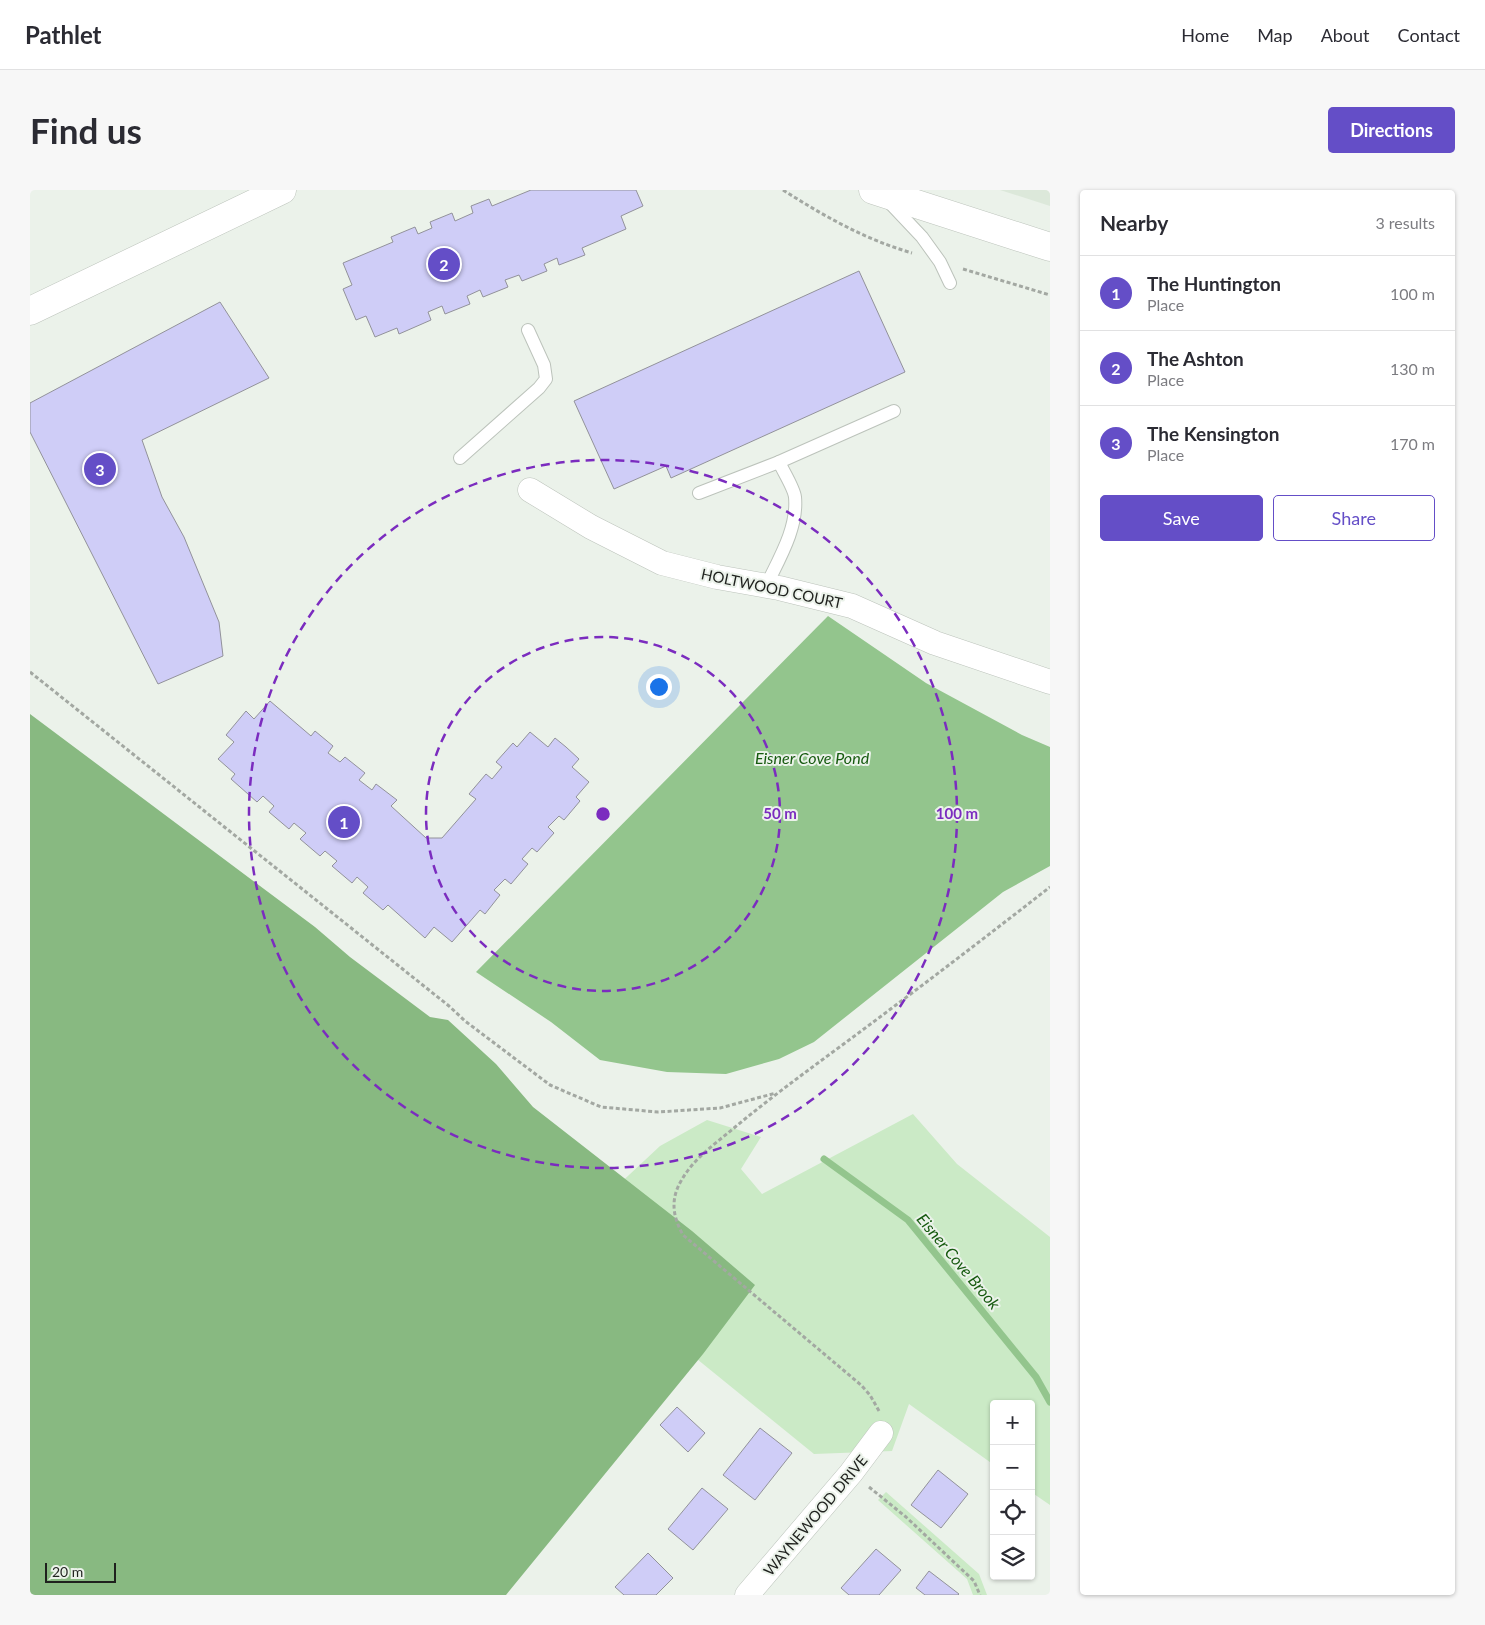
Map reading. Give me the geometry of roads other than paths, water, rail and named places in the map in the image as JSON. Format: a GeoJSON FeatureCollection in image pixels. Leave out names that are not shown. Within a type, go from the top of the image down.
{"type":"FeatureCollection","features":[{"type":"Feature","properties":{"kind":"main road"},"geometry":{"type":"LineString","coordinates":[[30,311],[282,190]]}},
{"type":"Feature","properties":{"kind":"main road"},"geometry":{"type":"LineString","coordinates":[[877,192],[1050,247]]}},
{"type":"Feature","properties":{"kind":"street","name":"HOLTWOOD COURT"},"geometry":{"type":"LineString","coordinates":[[530,490],[591,527],[662,563],[717,577],[852,606],[934,643],[1050,682]]}},
{"type":"Feature","properties":{"kind":"street","name":"WAYNEWOOD DRIVE"},"geometry":{"type":"LineString","coordinates":[[747,1595],[851,1473],[881,1433]]}},
{"type":"Feature","properties":{"kind":"lane"},"geometry":{"type":"LineString","coordinates":[[877,192],[922,237],[940,262],[950,283]]}},
{"type":"Feature","properties":{"kind":"lane"},"geometry":{"type":"LineString","coordinates":[[460,458],[539,388],[546,379],[544,365],[528,330]]}},
{"type":"Feature","properties":{"kind":"lane"},"geometry":{"type":"LineString","coordinates":[[699,493],[778,462],[894,411]]}},
{"type":"Feature","properties":{"kind":"lane"},"geometry":{"type":"LineString","coordinates":[[766,586],[782,554],[793,522],[795,496],[778,462]]}},
{"type":"Feature","properties":{"kind":"water","name":"Eisner Cove Pond"},"geometry":{"type":"Polygon","coordinates":[[[828,616],[926,683],[1022,735],[1050,747],[1050,866],[1003,892],[814,1042],[779,1059],[726,1074],[667,1072],[600,1060],[551,1022],[476,972],[828,616]]]}},
{"type":"Feature","properties":{"kind":"waterway","name":"Eisner Cove Brook"},"geometry":{"type":"LineString","coordinates":[[824,1159],[908,1220],[1036,1377],[1050,1402]]}},
{"type":"Feature","properties":{"kind":"place","name":"The Ashton"},"geometry":{"type":"Point","coordinates":[444,264]}},
{"type":"Feature","properties":{"kind":"place","name":"The Kensington"},"geometry":{"type":"Point","coordinates":[100,469]}},
{"type":"Feature","properties":{"kind":"place","name":"The Huntington"},"geometry":{"type":"Point","coordinates":[344,822]}}]}
